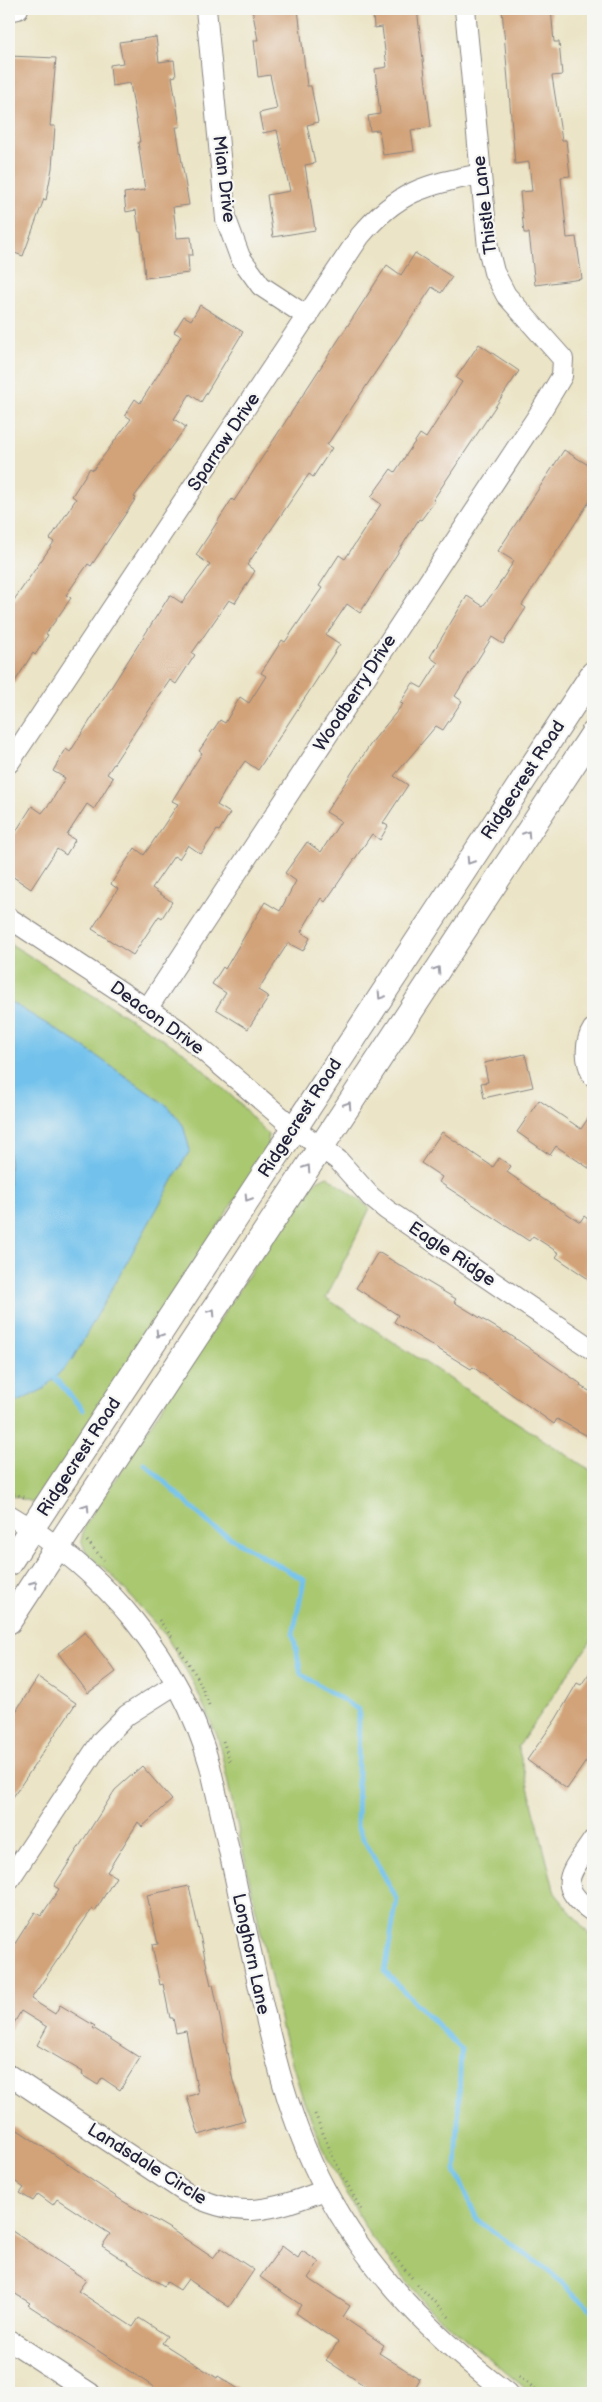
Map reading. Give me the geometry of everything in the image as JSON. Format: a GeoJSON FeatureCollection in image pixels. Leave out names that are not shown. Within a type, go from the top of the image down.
{"type":"FeatureCollection","features":[{"type":"Feature","properties":{"kind":"main road","name":"Ridgecrest Road"},"geometry":{"type":"LineString","coordinates":[[9,1563],[593,674]]}},
{"type":"Feature","properties":{"kind":"main road","name":"Ridgecrest Road"},"geometry":{"type":"LineString","coordinates":[[9,1621],[59,1548],[593,734]]}},
{"type":"Feature","properties":{"kind":"street"},"geometry":{"type":"LineString","coordinates":[[9,11],[18,9]]}},
{"type":"Feature","properties":{"kind":"street","name":"Mian Drive"},"geometry":{"type":"LineString","coordinates":[[206,9],[226,219],[240,257],[261,286],[308,317]]}},
{"type":"Feature","properties":{"kind":"street","name":"Thistle Lane"},"geometry":{"type":"LineString","coordinates":[[464,9],[488,248],[494,272],[506,295],[563,359],[562,376]]}},
{"type":"Feature","properties":{"kind":"street","name":"Sparrow Drive"},"geometry":{"type":"LineString","coordinates":[[9,764],[308,317],[360,236],[395,201],[431,184],[481,174]]}},
{"type":"Feature","properties":{"kind":"street","name":"Woodberry Drive"},"geometry":{"type":"LineString","coordinates":[[147,1009],[541,411],[562,376]]}},
{"type":"Feature","properties":{"kind":"street","name":"Deacon Drive"},"geometry":{"type":"LineString","coordinates":[[9,918],[179,1030],[294,1128],[321,1146]]}},
{"type":"Feature","properties":{"kind":"street"},"geometry":{"type":"LineString","coordinates":[[591,1072],[587,1044],[588,1036],[593,1029]]}},
{"type":"Feature","properties":{"kind":"street","name":"Eagle Ridge"},"geometry":{"type":"LineString","coordinates":[[321,1146],[338,1160],[371,1197],[387,1210],[593,1350]]}},
{"type":"Feature","properties":{"kind":"street","name":"Longhorn Lane"},"geometry":{"type":"LineString","coordinates":[[9,1515],[59,1548],[119,1600],[146,1634],[176,1684],[197,1729],[210,1766],[280,2078],[297,2130],[325,2190],[366,2254],[407,2305],[450,2348],[507,2393]]}},
{"type":"Feature","properties":{"kind":"street"},"geometry":{"type":"LineString","coordinates":[[9,1880],[102,1740],[127,1715],[176,1684]]}},
{"type":"Feature","properties":{"kind":"street"},"geometry":{"type":"LineString","coordinates":[[593,1840],[571,1874],[569,1881],[577,1901],[593,1912]]}},
{"type":"Feature","properties":{"kind":"street","name":"Landsdale Circle"},"geometry":{"type":"LineString","coordinates":[[9,2075],[186,2192],[216,2207],[247,2211],[264,2209],[294,2202],[325,2190]]}},
{"type":"Feature","properties":{"kind":"street"},"geometry":{"type":"LineString","coordinates":[[9,2340],[90,2393]]}},
{"type":"Feature","properties":{"kind":"path"},"geometry":{"type":"LineString","coordinates":[[9,1492],[28,1498]]}},
{"type":"Feature","properties":{"kind":"path"},"geometry":{"type":"LineString","coordinates":[[86,1536],[89,1544],[108,1564]]}},
{"type":"Feature","properties":{"kind":"path"},"geometry":{"type":"LineString","coordinates":[[152,1613],[165,1627],[198,1678],[211,1711]]}},
{"type":"Feature","properties":{"kind":"path"},"geometry":{"type":"LineString","coordinates":[[221,1736],[230,1763]]}},
{"type":"Feature","properties":{"kind":"path"},"geometry":{"type":"LineString","coordinates":[[312,2107],[333,2157],[366,2219]]}},
{"type":"Feature","properties":{"kind":"path"},"geometry":{"type":"LineString","coordinates":[[388,2249],[417,2284],[454,2322]]}},
{"type":"Feature","properties":{"kind":"path"},"geometry":{"type":"LineString","coordinates":[[518,2376],[540,2393]]}},
{"type":"Feature","properties":{"kind":"green space"},"geometry":{"type":"Polygon","coordinates":[[[9,943],[185,1053],[239,1103],[268,1135],[269,1147],[43,1496],[33,1502],[9,1495],[9,943]]]}},
{"type":"Feature","properties":{"kind":"green space"},"geometry":{"type":"Polygon","coordinates":[[[327,1176],[370,1208],[326,1298],[593,1472],[593,1638],[518,1747],[555,1893],[593,1939],[593,2393],[531,2393],[428,2308],[369,2234],[328,2160],[302,2096],[283,2032],[218,1738],[194,1684],[166,1636],[110,1573],[88,1555],[81,1541],[85,1525],[307,1186],[327,1176]]]}},
{"type":"Feature","properties":{"kind":"water"},"geometry":{"type":"Polygon","coordinates":[[[9,1001],[78,1043],[169,1107],[183,1125],[190,1150],[72,1360],[44,1389],[9,1406],[9,1001]]]}},
{"type":"Feature","properties":{"kind":"building"},"geometry":{"type":"Polygon","coordinates":[[[252,9],[298,9],[307,86],[311,86],[318,122],[307,125],[315,163],[305,165],[315,230],[273,237],[267,195],[290,191],[277,130],[263,133],[259,113],[277,109],[270,75],[258,77],[254,40],[258,40],[252,9]]]}},
{"type":"Feature","properties":{"kind":"building"},"geometry":{"type":"Polygon","coordinates":[[[417,9],[431,127],[411,130],[414,151],[383,155],[379,130],[370,131],[368,116],[380,114],[375,69],[387,67],[382,27],[374,28],[373,14],[417,9]]]}},
{"type":"Feature","properties":{"kind":"building"},"geometry":{"type":"Polygon","coordinates":[[[502,9],[551,9],[554,42],[559,42],[562,75],[552,76],[562,140],[566,140],[570,176],[561,177],[567,238],[576,237],[582,279],[535,285],[529,233],[524,233],[520,192],[532,191],[529,162],[515,164],[502,9]]]}},
{"type":"Feature","properties":{"kind":"building"},"geometry":{"type":"Polygon","coordinates":[[[156,37],[159,62],[174,60],[176,76],[172,77],[180,127],[176,127],[189,205],[173,207],[177,238],[191,237],[193,255],[188,255],[189,273],[145,278],[141,232],[139,232],[136,210],[126,212],[124,193],[145,190],[138,142],[140,142],[130,83],[112,86],[110,65],[123,63],[119,42],[156,37]]]}},
{"type":"Feature","properties":{"kind":"building"},"geometry":{"type":"Polygon","coordinates":[[[9,56],[56,58],[50,126],[55,126],[52,168],[46,200],[44,199],[23,256],[9,251],[9,56]]]}},
{"type":"Feature","properties":{"kind":"building"},"geometry":{"type":"Polygon","coordinates":[[[415,253],[452,277],[441,293],[432,287],[327,445],[332,448],[313,477],[309,474],[247,565],[255,571],[235,603],[229,600],[192,653],[195,655],[176,684],[170,680],[142,721],[107,774],[113,778],[94,809],[87,804],[67,835],[75,840],[66,855],[57,849],[31,889],[9,874],[9,843],[32,806],[42,813],[51,802],[65,778],[53,771],[66,749],[70,752],[170,595],[182,603],[210,565],[196,555],[232,499],[234,501],[387,265],[401,275],[415,253]]]}},
{"type":"Feature","properties":{"kind":"building"},"geometry":{"type":"Polygon","coordinates":[[[200,305],[243,332],[201,402],[190,394],[174,419],[186,427],[134,497],[136,498],[91,566],[88,564],[66,595],[71,598],[46,634],[48,635],[35,655],[33,653],[9,691],[9,596],[14,600],[54,542],[50,539],[76,499],[72,496],[90,468],[93,470],[131,419],[125,415],[135,399],[140,403],[158,375],[181,336],[174,332],[184,316],[191,320],[200,305]]]}},
{"type":"Feature","properties":{"kind":"building"},"geometry":{"type":"Polygon","coordinates":[[[479,344],[519,371],[433,500],[435,501],[421,520],[419,519],[360,613],[347,604],[326,635],[340,644],[258,770],[245,761],[229,784],[217,805],[230,813],[219,831],[217,830],[201,854],[188,845],[179,859],[174,856],[152,888],[172,902],[162,918],[159,916],[133,955],[92,929],[118,889],[111,884],[135,848],[144,855],[178,804],[172,801],[202,753],[199,751],[220,720],[225,723],[240,697],[249,703],[266,676],[261,673],[282,640],[285,642],[322,588],[319,586],[339,555],[345,559],[381,504],[371,497],[391,469],[395,472],[420,434],[426,438],[462,382],[456,378],[479,344]]]}},
{"type":"Feature","properties":{"kind":"building"},"geometry":{"type":"Polygon","coordinates":[[[564,450],[593,468],[593,496],[522,605],[526,608],[503,644],[492,637],[455,696],[462,701],[443,730],[436,726],[394,776],[408,785],[383,823],[388,826],[380,840],[372,834],[325,902],[321,898],[301,932],[310,938],[303,951],[288,943],[258,990],[269,997],[248,1029],[216,1009],[226,993],[212,984],[223,967],[225,969],[265,902],[280,911],[296,881],[285,873],[307,842],[321,852],[341,821],[326,812],[372,742],[403,704],[400,703],[413,683],[422,688],[438,663],[430,657],[467,596],[483,606],[496,589],[514,561],[498,551],[564,450]]]}},
{"type":"Feature","properties":{"kind":"building"},"geometry":{"type":"Polygon","coordinates":[[[525,1054],[533,1087],[484,1098],[481,1083],[488,1082],[484,1063],[525,1054]]]}},
{"type":"Feature","properties":{"kind":"building"},"geometry":{"type":"Polygon","coordinates":[[[539,1100],[581,1129],[593,1111],[593,1171],[556,1146],[550,1155],[517,1132],[539,1100]]]}},
{"type":"Feature","properties":{"kind":"building"},"geometry":{"type":"Polygon","coordinates":[[[442,1132],[493,1167],[499,1158],[511,1166],[507,1172],[538,1194],[580,1222],[584,1216],[593,1223],[593,1282],[556,1257],[559,1253],[533,1236],[529,1241],[439,1182],[442,1177],[421,1163],[442,1132]]]}},
{"type":"Feature","properties":{"kind":"building"},"geometry":{"type":"Polygon","coordinates":[[[378,1252],[456,1299],[454,1302],[506,1332],[581,1384],[580,1386],[593,1393],[593,1439],[557,1419],[554,1424],[473,1367],[471,1369],[394,1322],[398,1315],[356,1288],[378,1252]]]}},
{"type":"Feature","properties":{"kind":"building"},"geometry":{"type":"Polygon","coordinates":[[[85,1632],[116,1672],[88,1693],[58,1653],[85,1632]]]}},
{"type":"Feature","properties":{"kind":"building"},"geometry":{"type":"Polygon","coordinates":[[[593,1668],[593,1751],[567,1789],[527,1760],[556,1719],[577,1683],[581,1685],[593,1668]]]}},
{"type":"Feature","properties":{"kind":"building"},"geometry":{"type":"Polygon","coordinates":[[[38,1677],[76,1703],[9,1803],[9,1722],[38,1677]]]}},
{"type":"Feature","properties":{"kind":"building"},"geometry":{"type":"Polygon","coordinates":[[[142,1766],[172,1800],[142,1827],[138,1822],[107,1872],[116,1877],[95,1911],[92,1909],[31,1999],[55,2014],[60,2005],[95,2026],[93,2028],[140,2058],[120,2090],[102,2078],[98,2085],[82,2075],[83,2072],[37,2045],[47,2027],[21,2011],[9,2032],[9,1953],[35,1912],[41,1916],[59,1889],[54,1886],[115,1790],[142,1766]]]}},
{"type":"Feature","properties":{"kind":"building"},"geometry":{"type":"Polygon","coordinates":[[[189,1886],[211,1985],[213,1984],[233,2081],[245,2121],[199,2135],[187,2097],[198,2093],[186,2031],[176,2033],[173,2018],[170,2018],[163,1984],[160,1985],[152,1945],[158,1944],[147,1895],[189,1886]]]}},
{"type":"Feature","properties":{"kind":"building"},"geometry":{"type":"Polygon","coordinates":[[[9,2124],[121,2200],[172,2230],[213,2258],[221,2248],[254,2270],[229,2307],[188,2279],[180,2290],[167,2282],[164,2286],[102,2246],[110,2234],[57,2199],[53,2205],[38,2194],[33,2201],[20,2193],[24,2188],[9,2177],[9,2124]]]}},
{"type":"Feature","properties":{"kind":"building"},"geometry":{"type":"Polygon","coordinates":[[[9,2229],[86,2280],[78,2291],[133,2327],[139,2318],[167,2336],[162,2343],[217,2378],[218,2376],[245,2393],[163,2393],[28,2305],[30,2303],[9,2290],[9,2229]]]}},
{"type":"Feature","properties":{"kind":"building"},"geometry":{"type":"Polygon","coordinates":[[[282,2246],[298,2258],[302,2251],[319,2262],[308,2278],[350,2306],[343,2317],[384,2345],[379,2353],[420,2379],[412,2393],[365,2393],[368,2388],[326,2360],[338,2342],[296,2313],[301,2305],[260,2277],[282,2246]]]}},
{"type":"Feature","properties":{"kind":"waterway"},"geometry":{"type":"LineString","coordinates":[[55,1378],[83,1410]]}},
{"type":"Feature","properties":{"kind":"waterway"},"geometry":{"type":"LineString","coordinates":[[144,1463],[214,1528],[304,1580],[293,1634],[301,1674],[359,1710],[357,1827],[397,1899],[385,1972],[461,2049],[456,2170],[477,2220],[549,2271],[593,2312]]}}]}
